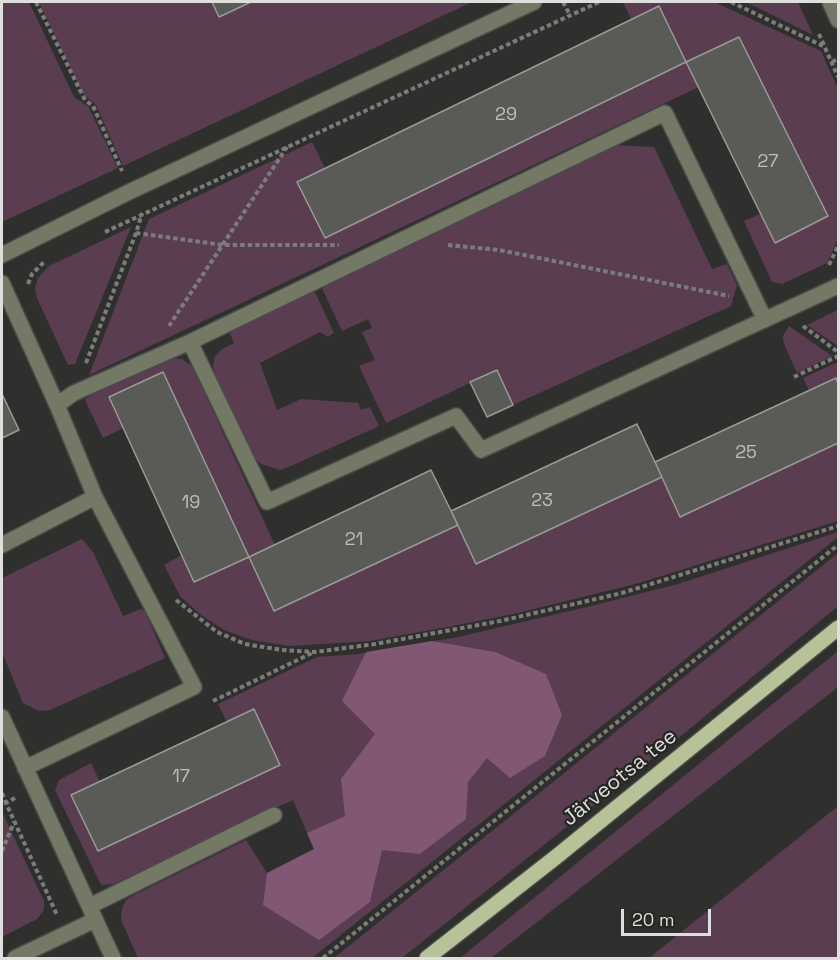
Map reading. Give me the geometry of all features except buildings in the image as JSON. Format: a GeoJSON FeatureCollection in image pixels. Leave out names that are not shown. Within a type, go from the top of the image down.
{"type":"FeatureCollection","features":[{"type":"Feature","properties":{"kind":"main road","name":"Järveotsa tee"},"geometry":{"type":"LineString","coordinates":[[427,958],[556,857],[838,628]]}},
{"type":"Feature","properties":{"kind":"street"},"geometry":{"type":"LineString","coordinates":[[2,255],[131,190],[534,2]]}},
{"type":"Feature","properties":{"kind":"street"},"geometry":{"type":"LineString","coordinates":[[830,2],[838,20]]}},
{"type":"Feature","properties":{"kind":"street"},"geometry":{"type":"LineString","coordinates":[[57,405],[74,393],[145,363],[665,113],[765,321]]}},
{"type":"Feature","properties":{"kind":"street"},"geometry":{"type":"LineString","coordinates":[[2,283],[96,497],[194,687],[25,768]]}},
{"type":"Feature","properties":{"kind":"street"},"geometry":{"type":"LineString","coordinates":[[189,342],[267,502],[456,416],[481,450],[838,286]]}},
{"type":"Feature","properties":{"kind":"street"},"geometry":{"type":"LineString","coordinates":[[2,544],[96,497]]}},
{"type":"Feature","properties":{"kind":"street"},"geometry":{"type":"LineString","coordinates":[[2,717],[113,958]]}},
{"type":"Feature","properties":{"kind":"street"},"geometry":{"type":"LineString","coordinates":[[15,958],[69,933],[93,913],[274,814]]}},
{"type":"Feature","properties":{"kind":"path"},"geometry":{"type":"LineString","coordinates":[[36,2],[85,100],[93,106],[142,214],[74,393]]}},
{"type":"Feature","properties":{"kind":"path"},"geometry":{"type":"LineString","coordinates":[[563,2],[570,15]]}},
{"type":"Feature","properties":{"kind":"path"},"geometry":{"type":"LineString","coordinates":[[100,235],[599,2]]}},
{"type":"Feature","properties":{"kind":"path"},"geometry":{"type":"LineString","coordinates":[[731,2],[825,47]]}},
{"type":"Feature","properties":{"kind":"path"},"geometry":{"type":"LineString","coordinates":[[816,29],[838,77]]}},
{"type":"Feature","properties":{"kind":"path"},"geometry":{"type":"LineString","coordinates":[[832,62],[838,59]]}},
{"type":"Feature","properties":{"kind":"path"},"geometry":{"type":"LineString","coordinates":[[145,363],[288,146]]}},
{"type":"Feature","properties":{"kind":"path"},"geometry":{"type":"LineString","coordinates":[[136,233],[223,245],[347,245]]}},
{"type":"Feature","properties":{"kind":"path"},"geometry":{"type":"LineString","coordinates":[[445,244],[499,250],[755,302]]}},
{"type":"Feature","properties":{"kind":"path"},"geometry":{"type":"LineString","coordinates":[[826,271],[838,246]]}},
{"type":"Feature","properties":{"kind":"path"},"geometry":{"type":"LineString","coordinates":[[29,296],[28,284],[32,274],[46,260]]}},
{"type":"Feature","properties":{"kind":"path"},"geometry":{"type":"LineString","coordinates":[[794,377],[838,354],[800,323]]}},
{"type":"Feature","properties":{"kind":"path"},"geometry":{"type":"LineString","coordinates":[[175,598],[217,632],[245,644],[315,652],[375,644],[500,621],[622,593],[838,526]]}},
{"type":"Feature","properties":{"kind":"path"},"geometry":{"type":"LineString","coordinates":[[322,958],[838,545]]}},
{"type":"Feature","properties":{"kind":"path"},"geometry":{"type":"LineString","coordinates":[[208,703],[315,652]]}},
{"type":"Feature","properties":{"kind":"path"},"geometry":{"type":"LineString","coordinates":[[6,803],[34,788]]}},
{"type":"Feature","properties":{"kind":"path"},"geometry":{"type":"LineString","coordinates":[[2,793],[53,903],[55,914],[69,933]]}},
{"type":"Feature","properties":{"kind":"path"},"geometry":{"type":"LineString","coordinates":[[2,851],[14,821]]}},
{"type":"Feature","properties":{"kind":"shaded area"},"geometry":{"type":"Polygon","coordinates":[[[2,2],[29,2],[74,97],[88,106],[118,168],[2,222],[2,2]]]}},
{"type":"Feature","properties":{"kind":"shaded area"},"geometry":{"type":"Polygon","coordinates":[[[39,2],[212,2],[219,17],[251,2],[472,2],[123,166],[96,105],[84,95],[39,2]]]}},
{"type":"Feature","properties":{"kind":"shaded area"},"geometry":{"type":"Polygon","coordinates":[[[623,2],[714,2],[821,51],[838,89],[838,239],[827,263],[782,284],[772,282],[744,221],[760,214],[775,243],[828,216],[739,37],[686,62],[659,6],[631,19],[623,2]]]}},
{"type":"Feature","properties":{"kind":"shaded area"},"geometry":{"type":"Polygon","coordinates":[[[746,2],[798,2],[813,35],[746,2]]]}},
{"type":"Feature","properties":{"kind":"shaded area"},"geometry":{"type":"Polygon","coordinates":[[[686,62],[699,87],[89,375],[149,219],[312,142],[325,168],[297,182],[325,238],[686,62]]]}},
{"type":"Feature","properties":{"kind":"shaded area"},"geometry":{"type":"Polygon","coordinates":[[[612,145],[654,147],[712,269],[727,264],[737,285],[731,306],[513,405],[497,370],[386,423],[359,366],[375,360],[362,332],[372,328],[368,319],[342,331],[320,284],[612,145]]]}},
{"type":"Feature","properties":{"kind":"shaded area"},"geometry":{"type":"Polygon","coordinates":[[[131,227],[75,364],[68,365],[37,298],[35,288],[38,278],[49,266],[131,227]]]}},
{"type":"Feature","properties":{"kind":"shaded area"},"geometry":{"type":"Polygon","coordinates":[[[313,288],[334,333],[328,337],[320,332],[260,363],[277,410],[301,399],[358,403],[361,410],[370,407],[379,426],[280,470],[261,464],[254,457],[214,373],[213,365],[215,356],[222,349],[234,343],[228,329],[313,288]]]}},
{"type":"Feature","properties":{"kind":"shaded area"},"geometry":{"type":"Polygon","coordinates":[[[838,310],[838,346],[807,325],[838,310]]]}},
{"type":"Feature","properties":{"kind":"shaded area"},"geometry":{"type":"Polygon","coordinates":[[[789,326],[832,356],[797,373],[784,344],[783,336],[789,326]]]}},
{"type":"Feature","properties":{"kind":"shaded area"},"geometry":{"type":"Polygon","coordinates":[[[166,358],[182,359],[192,366],[275,545],[249,557],[274,611],[458,525],[477,564],[662,477],[681,517],[838,443],[838,521],[639,583],[518,613],[370,641],[289,646],[252,640],[224,630],[201,615],[180,596],[164,565],[182,555],[194,582],[249,556],[163,373],[109,397],[123,428],[103,438],[85,400],[166,358]]]}},
{"type":"Feature","properties":{"kind":"shaded area"},"geometry":{"type":"Polygon","coordinates":[[[838,362],[838,384],[835,378],[809,390],[803,378],[838,362]]]}},
{"type":"Feature","properties":{"kind":"shaded area"},"geometry":{"type":"Polygon","coordinates":[[[838,532],[838,537],[312,958],[138,958],[121,920],[122,908],[126,900],[246,840],[267,873],[314,849],[293,800],[114,884],[101,885],[55,790],[59,780],[91,763],[100,782],[72,796],[98,850],[280,765],[254,710],[227,722],[218,704],[317,657],[358,654],[458,637],[587,607],[678,584],[838,532]]]}},
{"type":"Feature","properties":{"kind":"shaded area"},"geometry":{"type":"Polygon","coordinates":[[[82,539],[93,552],[123,616],[141,609],[145,611],[165,658],[50,710],[39,711],[23,703],[2,652],[2,578],[82,539]]]}},
{"type":"Feature","properties":{"kind":"shaded area"},"geometry":{"type":"Polygon","coordinates":[[[838,553],[838,606],[687,731],[402,958],[334,958],[838,553]]]}},
{"type":"Feature","properties":{"kind":"shaded area"},"geometry":{"type":"Polygon","coordinates":[[[432,641],[495,652],[546,674],[562,715],[545,756],[510,778],[487,758],[468,782],[466,819],[420,854],[382,850],[370,902],[319,940],[263,905],[267,873],[314,849],[307,833],[345,816],[341,779],[375,734],[342,701],[366,652],[432,641]]]}},
{"type":"Feature","properties":{"kind":"shaded area"},"geometry":{"type":"Polygon","coordinates":[[[838,651],[838,687],[491,958],[460,958],[838,651]]]}},
{"type":"Feature","properties":{"kind":"shaded area"},"geometry":{"type":"Polygon","coordinates":[[[838,806],[838,958],[649,958],[838,806]]]}},
{"type":"Feature","properties":{"kind":"shaded area"},"geometry":{"type":"Polygon","coordinates":[[[2,812],[44,901],[44,910],[37,919],[2,937],[2,812]]]}}]}
